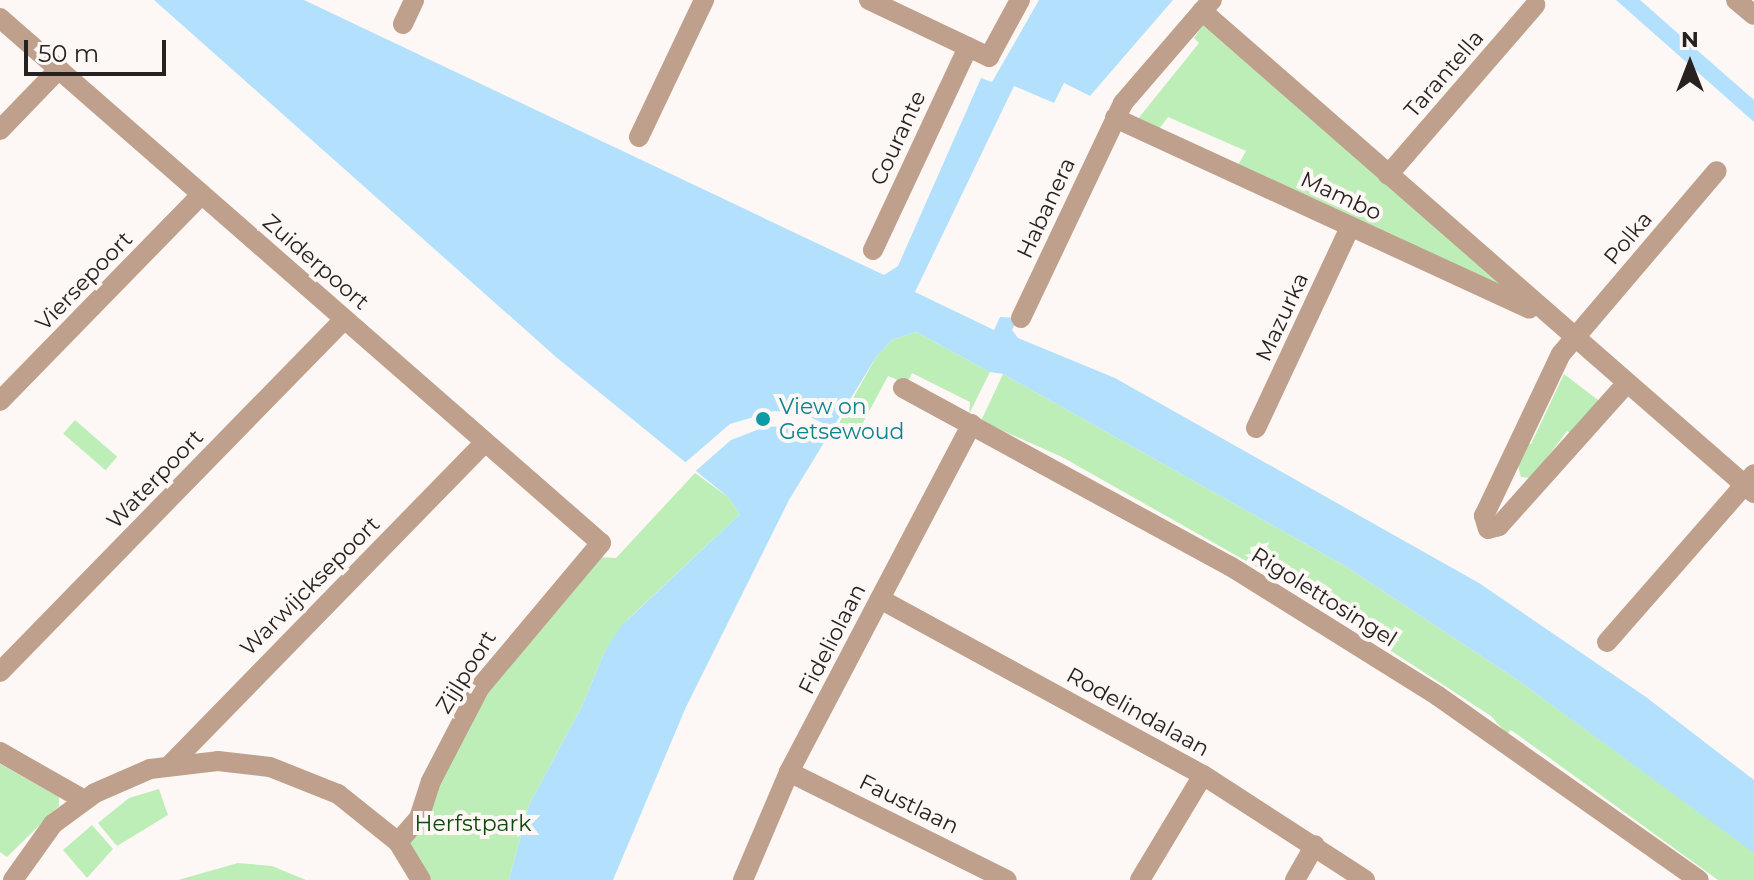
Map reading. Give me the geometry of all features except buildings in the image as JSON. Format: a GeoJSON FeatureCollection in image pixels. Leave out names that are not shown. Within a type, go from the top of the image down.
{"type":"FeatureCollection","features":[{"type":"Feature","properties":{"kind":"street"},"geometry":{"type":"LineString","coordinates":[[403,24],[414,0]]}},
{"type":"Feature","properties":{"kind":"street"},"geometry":{"type":"LineString","coordinates":[[639,137],[704,0]]}},
{"type":"Feature","properties":{"kind":"street"},"geometry":{"type":"LineString","coordinates":[[869,0],[989,57],[1020,0]]}},
{"type":"Feature","properties":{"kind":"street"},"geometry":{"type":"LineString","coordinates":[[1736,0],[1754,15]]}},
{"type":"Feature","properties":{"kind":"street","name":"Tarantella"},"geometry":{"type":"LineString","coordinates":[[1388,175],[1535,5]]}},
{"type":"Feature","properties":{"kind":"street","name":"Mambo"},"geometry":{"type":"LineString","coordinates":[[1207,6],[1388,175],[1547,316],[1751,484]]}},
{"type":"Feature","properties":{"kind":"street","name":"Habanera"},"geometry":{"type":"LineString","coordinates":[[1021,318],[1115,118],[1207,6]]}},
{"type":"Feature","properties":{"kind":"street","name":"Zuiderpoort"},"geometry":{"type":"LineString","coordinates":[[0,18],[601,543]]}},
{"type":"Feature","properties":{"kind":"street","name":"Courante"},"geometry":{"type":"LineString","coordinates":[[873,250],[968,47]]}},
{"type":"Feature","properties":{"kind":"street"},"geometry":{"type":"LineString","coordinates":[[0,130],[59,69]]}},
{"type":"Feature","properties":{"kind":"street","name":"Mambo"},"geometry":{"type":"LineString","coordinates":[[1115,118],[1547,316]]}},
{"type":"Feature","properties":{"kind":"street","name":"Polka"},"geometry":{"type":"LineString","coordinates":[[1532,488],[1499,526],[1488,529],[1484,516],[1561,354],[1717,171]]}},
{"type":"Feature","properties":{"kind":"street","name":"Viersepoort"},"geometry":{"type":"LineString","coordinates":[[0,401],[202,194]]}},
{"type":"Feature","properties":{"kind":"street","name":"Mazurka"},"geometry":{"type":"LineString","coordinates":[[1256,428],[1350,227]]}},
{"type":"Feature","properties":{"kind":"street","name":"Waterpoort"},"geometry":{"type":"LineString","coordinates":[[0,672],[344,319]]}},
{"type":"Feature","properties":{"kind":"street"},"geometry":{"type":"LineString","coordinates":[[1506,471],[1532,488],[1626,384]]}},
{"type":"Feature","properties":{"kind":"street","name":"Rigolettosingel"},"geometry":{"type":"LineString","coordinates":[[903,388],[1230,566],[1438,696],[1699,880]]}},
{"type":"Feature","properties":{"kind":"street","name":"Fideliolaan"},"geometry":{"type":"LineString","coordinates":[[743,880],[789,772],[972,424]]}},
{"type":"Feature","properties":{"kind":"street","name":"Warwijcksepoort"},"geometry":{"type":"LineString","coordinates":[[170,765],[485,442]]}},
{"type":"Feature","properties":{"kind":"street"},"geometry":{"type":"LineString","coordinates":[[1607,642],[1751,484]]}},
{"type":"Feature","properties":{"kind":"street","name":"Zijlpoort"},"geometry":{"type":"LineString","coordinates":[[398,842],[419,818],[431,781],[480,687],[601,543]]}},
{"type":"Feature","properties":{"kind":"street","name":"Rodelindalaan"},"geometry":{"type":"LineString","coordinates":[[880,599],[1203,775],[1365,880]]}},
{"type":"Feature","properties":{"kind":"street"},"geometry":{"type":"LineString","coordinates":[[0,752],[84,800]]}},
{"type":"Feature","properties":{"kind":"street"},"geometry":{"type":"LineString","coordinates":[[9,875],[53,824],[84,800],[135,774],[170,765],[235,762],[288,772],[338,794],[398,842],[421,880]]}},
{"type":"Feature","properties":{"kind":"street","name":"Faustlaan"},"geometry":{"type":"LineString","coordinates":[[789,772],[1007,880]]}},
{"type":"Feature","properties":{"kind":"street"},"geometry":{"type":"LineString","coordinates":[[1140,880],[1203,775]]}},
{"type":"Feature","properties":{"kind":"street"},"geometry":{"type":"LineString","coordinates":[[1295,880],[1315,845]]}},
{"type":"Feature","properties":{"kind":"green space"},"geometry":{"type":"Polygon","coordinates":[[[1203,25],[1509,291],[1238,165],[1246,151],[1168,117],[1159,129],[1137,120],[1199,43],[1194,38],[1203,25]]]}},
{"type":"Feature","properties":{"kind":"green space"},"geometry":{"type":"Polygon","coordinates":[[[916,332],[990,372],[969,414],[970,402],[912,373],[907,384],[888,376],[858,432],[837,427],[876,357],[892,340],[916,332]]]}},
{"type":"Feature","properties":{"kind":"green space"},"geometry":{"type":"Polygon","coordinates":[[[1003,374],[1345,566],[1516,679],[1754,852],[1754,880],[1718,880],[1511,730],[1507,734],[1491,716],[1299,591],[1062,457],[981,421],[1003,374]]]}},
{"type":"Feature","properties":{"kind":"green space"},"geometry":{"type":"Polygon","coordinates":[[[1564,374],[1602,403],[1572,435],[1567,431],[1532,478],[1521,477],[1518,466],[1524,443],[1531,444],[1564,374]]]}},
{"type":"Feature","properties":{"kind":"green space"},"geometry":{"type":"Polygon","coordinates":[[[75,420],[117,457],[105,470],[63,434],[75,420]]]}},
{"type":"Feature","properties":{"kind":"green space","name":"Herfstpark"},"geometry":{"type":"Polygon","coordinates":[[[695,473],[728,497],[740,514],[628,619],[605,651],[582,706],[529,805],[509,880],[426,880],[406,843],[485,691],[598,557],[616,558],[695,473]]]}},
{"type":"Feature","properties":{"kind":"green space"},"geometry":{"type":"Polygon","coordinates":[[[0,764],[59,797],[59,806],[7,857],[0,852],[0,764]]]}},
{"type":"Feature","properties":{"kind":"green space"},"geometry":{"type":"Polygon","coordinates":[[[159,789],[168,815],[117,846],[98,823],[129,798],[159,789]]]}},
{"type":"Feature","properties":{"kind":"green space"},"geometry":{"type":"Polygon","coordinates":[[[92,825],[113,849],[87,878],[63,850],[92,825]]]}},
{"type":"Feature","properties":{"kind":"green space"},"geometry":{"type":"Polygon","coordinates":[[[238,863],[272,866],[306,880],[178,880],[238,863]]]}},
{"type":"Feature","properties":{"kind":"water"},"geometry":{"type":"Polygon","coordinates":[[[154,0],[304,0],[884,275],[898,266],[981,78],[992,82],[1039,0],[1173,0],[1090,96],[1064,83],[1054,103],[1014,86],[915,292],[994,330],[1000,317],[1018,318],[1012,330],[1018,338],[1115,378],[1479,583],[1646,697],[1754,780],[1754,853],[1516,679],[1345,566],[1003,374],[990,372],[916,332],[892,340],[876,357],[789,500],[686,707],[613,880],[509,880],[529,805],[582,706],[605,651],[621,626],[740,514],[728,497],[556,357],[154,0]]]}},
{"type":"Feature","properties":{"kind":"water"},"geometry":{"type":"Polygon","coordinates":[[[1616,0],[1640,0],[1754,100],[1754,122],[1616,0]]]}},
{"type":"Feature","properties":{"kind":"pier"},"geometry":{"type":"Polygon","coordinates":[[[774,411],[804,414],[839,431],[832,443],[805,429],[767,426],[731,440],[691,475],[680,467],[730,424],[774,411]]]}},
{"type":"Feature","properties":{"kind":"place","name":"View on Getsewoud"},"geometry":{"type":"Point","coordinates":[763,419]}}]}
